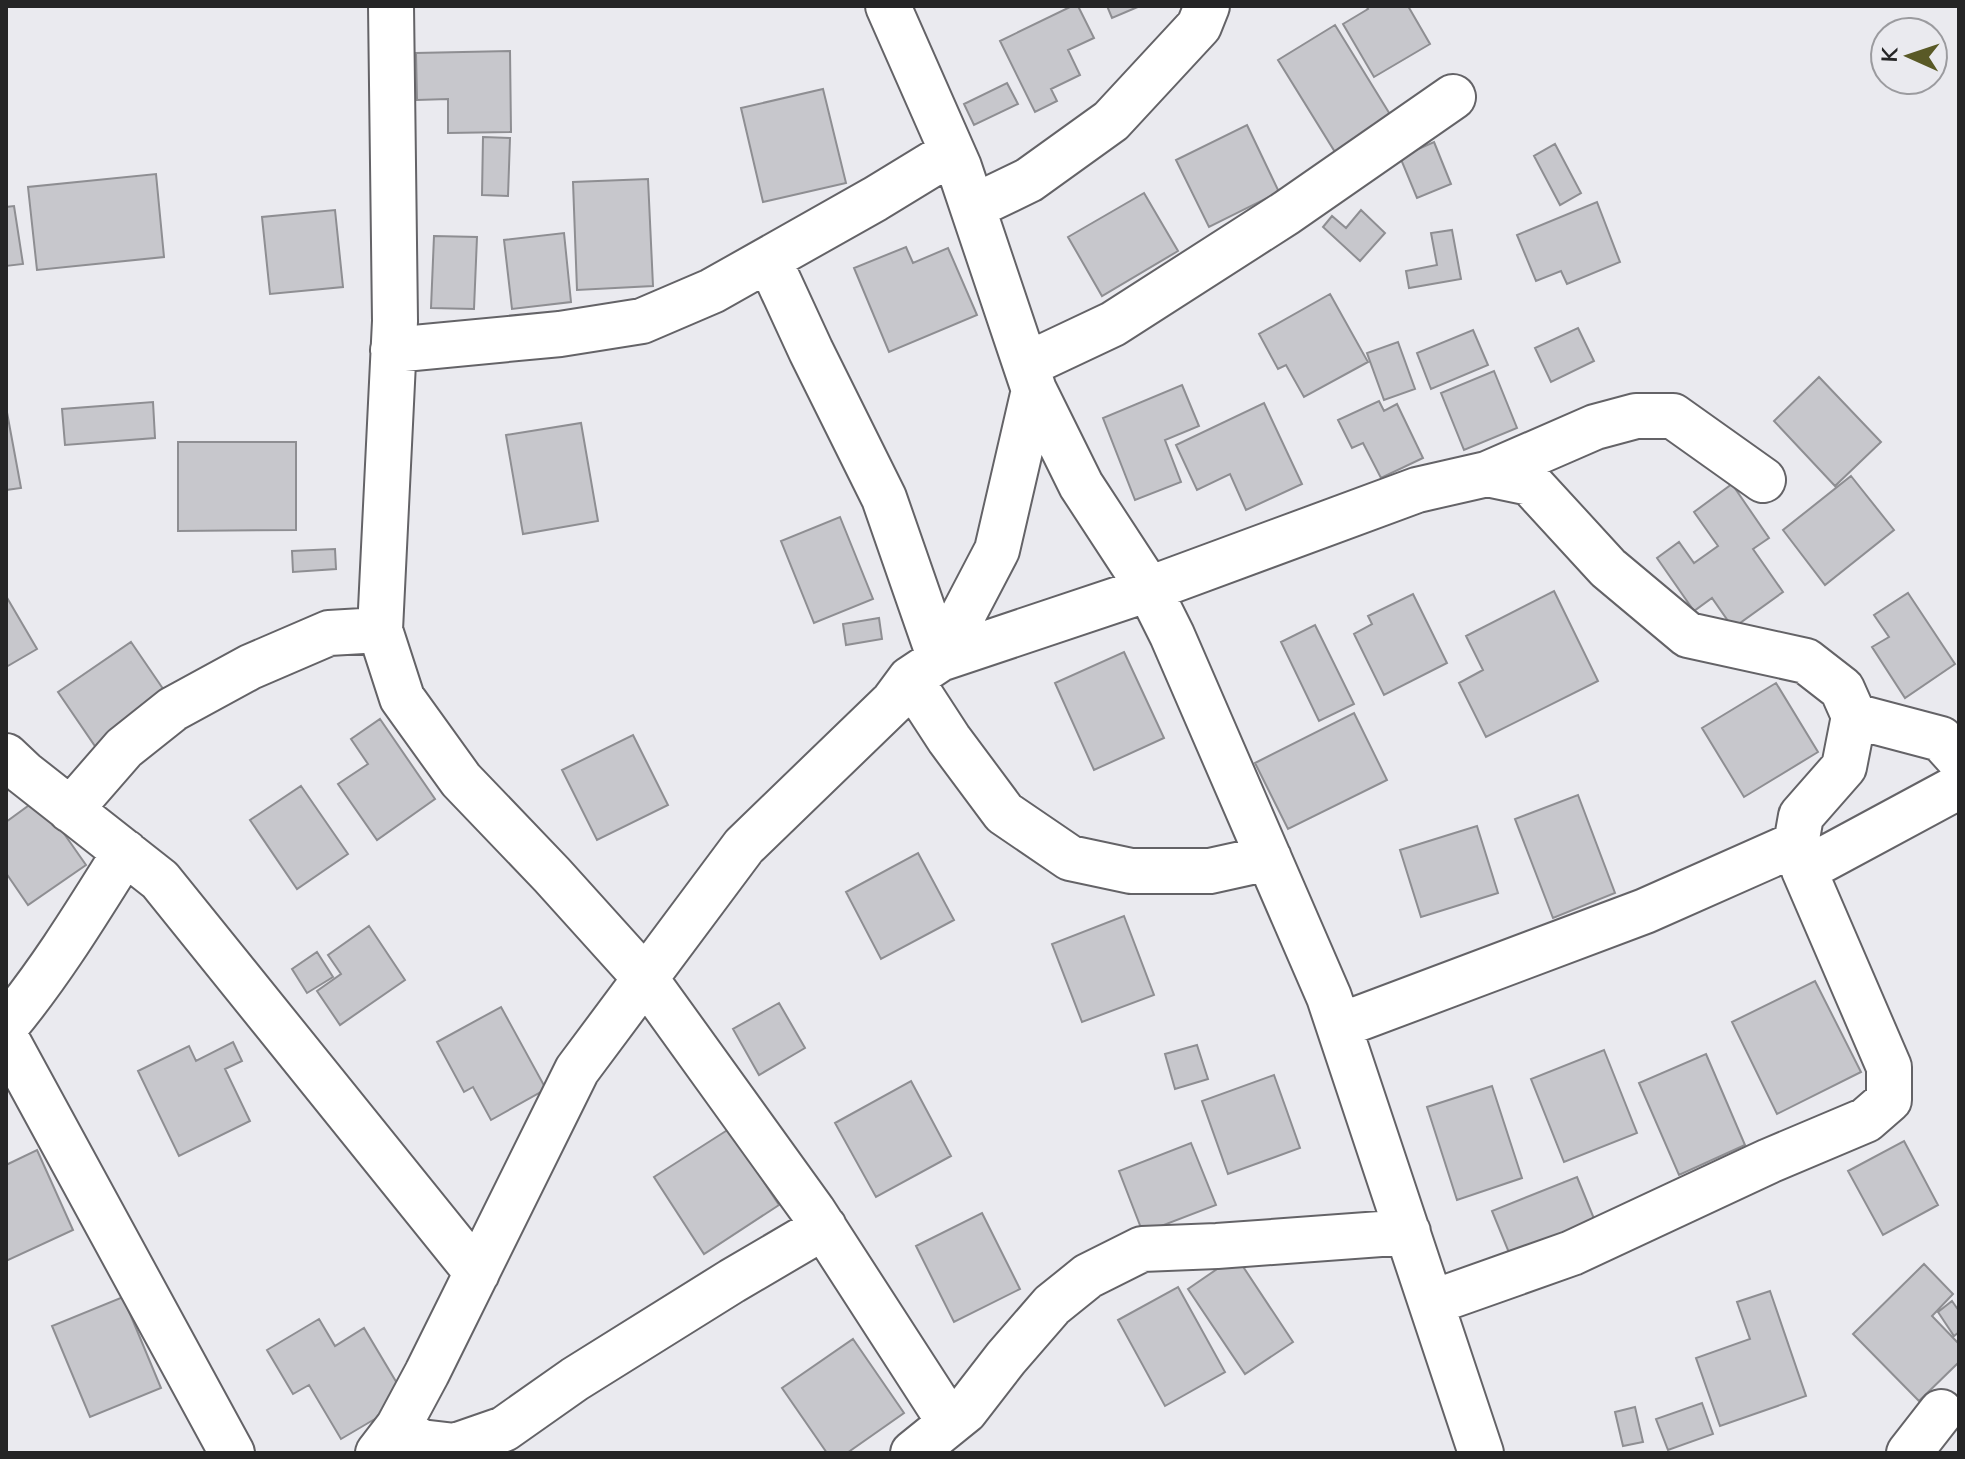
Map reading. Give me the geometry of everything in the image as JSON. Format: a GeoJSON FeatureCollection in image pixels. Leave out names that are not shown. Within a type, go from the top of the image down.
{"type":"FeatureCollection","features":[{"type":"Feature","properties":{"kind":"street"},"geometry":{"type":"LineString","coordinates":[[391,6],[395,321],[380,630],[402,698],[461,780],[645,978],[824,1227],[950,1423]]}},
{"type":"Feature","properties":{"kind":"street"},"geometry":{"type":"LineString","coordinates":[[888,6],[952,152],[1030,377],[1081,485],[1149,589],[1172,635],[1329,997],[1431,1303],[1467,1445]]}},
{"type":"Feature","properties":{"kind":"street"},"geometry":{"type":"LineString","coordinates":[[973,207],[1029,180],[1111,121],[1199,26],[1207,6]]}},
{"type":"Feature","properties":{"kind":"street"},"geometry":{"type":"LineString","coordinates":[[824,1227],[575,1379],[504,1429],[455,1446],[388,1440],[427,1373],[577,1070],[744,846],[925,669],[997,550],[1030,377],[1286,213],[1453,97]]}},
{"type":"Feature","properties":{"kind":"street"},"geometry":{"type":"LineString","coordinates":[[393,350],[560,334],[642,321],[712,291],[769,260],[952,152]]}},
{"type":"Feature","properties":{"kind":"street"},"geometry":{"type":"LineString","coordinates":[[769,260],[884,498],[925,669],[949,739],[1004,813],[1070,858],[1131,871],[1210,871],[1269,858]]}},
{"type":"Feature","properties":{"kind":"street"},"geometry":{"type":"LineString","coordinates":[[925,669],[1417,490],[1487,474],[1595,427],[1636,416],[1673,416],[1763,480]]}},
{"type":"Feature","properties":{"kind":"street"},"geometry":{"type":"LineString","coordinates":[[1431,1303],[1572,1253],[1769,1161],[1866,1120],[1889,1100],[1889,1067],[1800,857],[1801,816],[1844,767],[1854,716],[1842,689],[1806,661],[1688,635],[1608,568],[1530,483],[1487,474]]}},
{"type":"Feature","properties":{"kind":"street"},"geometry":{"type":"LineString","coordinates":[[70,810],[124,748],[173,709],[250,667],[329,633],[380,630]]}},
{"type":"Feature","properties":{"kind":"street"},"geometry":{"type":"LineString","coordinates":[[1854,716],[1941,739],[1959,759]]}},
{"type":"Feature","properties":{"kind":"street"},"geometry":{"type":"LineString","coordinates":[[6,756],[160,880],[477,1273]]}},
{"type":"Feature","properties":{"kind":"street"},"geometry":{"type":"LineString","coordinates":[[1339,1026],[1645,911],[1800,857],[1958,787],[1959,783]]}},
{"type":"Feature","properties":{"kind":"street"},"geometry":{"type":"LineString","coordinates":[[6,1026],[81,923],[125,852]]}},
{"type":"Feature","properties":{"kind":"street"},"geometry":{"type":"LineString","coordinates":[[6,1038],[232,1453]]}},
{"type":"Feature","properties":{"kind":"street"},"geometry":{"type":"LineString","coordinates":[[913,1453],[965,1411],[1052,1305],[1088,1276],[1142,1249],[1408,1232]]}},
{"type":"Feature","properties":{"kind":"street"},"geometry":{"type":"LineString","coordinates":[[1909,1453],[1941,1412]]}},
{"type":"Feature","properties":{"kind":"building"},"geometry":{"type":"Polygon","coordinates":[[[1072,6],[1078,6],[1094,38],[1068,50],[1080,75],[1051,89],[1057,101],[1035,112],[1000,41],[1072,6]]]}},
{"type":"Feature","properties":{"kind":"building"},"geometry":{"type":"Polygon","coordinates":[[[1107,6],[1140,6],[1112,18],[1107,6]]]}},
{"type":"Feature","properties":{"kind":"building"},"geometry":{"type":"Polygon","coordinates":[[[1366,6],[1408,6],[1430,44],[1374,77],[1343,24],[1368,9],[1366,6]]]}},
{"type":"Feature","properties":{"kind":"building"},"geometry":{"type":"Polygon","coordinates":[[[1335,25],[1391,116],[1335,152],[1278,60],[1335,25]]]}},
{"type":"Feature","properties":{"kind":"building"},"geometry":{"type":"Polygon","coordinates":[[[510,51],[511,132],[448,133],[448,99],[417,100],[416,53],[510,51]]]}},
{"type":"Feature","properties":{"kind":"building"},"geometry":{"type":"Polygon","coordinates":[[[1007,83],[1018,104],[974,125],[964,104],[1007,83]]]}},
{"type":"Feature","properties":{"kind":"building"},"geometry":{"type":"Polygon","coordinates":[[[823,89],[846,183],[763,202],[741,108],[823,89]]]}},
{"type":"Feature","properties":{"kind":"building"},"geometry":{"type":"Polygon","coordinates":[[[1247,125],[1279,192],[1209,227],[1176,160],[1247,125]]]}},
{"type":"Feature","properties":{"kind":"building"},"geometry":{"type":"Polygon","coordinates":[[[483,137],[510,138],[508,196],[482,195],[483,137]]]}},
{"type":"Feature","properties":{"kind":"building"},"geometry":{"type":"Polygon","coordinates":[[[1434,142],[1451,184],[1417,198],[1400,157],[1434,142]]]}},
{"type":"Feature","properties":{"kind":"building"},"geometry":{"type":"Polygon","coordinates":[[[1555,144],[1581,193],[1560,205],[1534,156],[1555,144]]]}},
{"type":"Feature","properties":{"kind":"building"},"geometry":{"type":"Polygon","coordinates":[[[156,174],[164,257],[37,270],[28,187],[156,174]]]}},
{"type":"Feature","properties":{"kind":"building"},"geometry":{"type":"Polygon","coordinates":[[[648,179],[653,286],[577,290],[573,182],[648,179]]]}},
{"type":"Feature","properties":{"kind":"building"},"geometry":{"type":"Polygon","coordinates":[[[1144,193],[1178,251],[1102,296],[1068,237],[1144,193]]]}},
{"type":"Feature","properties":{"kind":"building"},"geometry":{"type":"Polygon","coordinates":[[[1597,202],[1620,262],[1567,284],[1561,271],[1536,281],[1517,235],[1597,202]]]}},
{"type":"Feature","properties":{"kind":"building"},"geometry":{"type":"Polygon","coordinates":[[[14,206],[23,264],[6,266],[6,207],[14,206]]]}},
{"type":"Feature","properties":{"kind":"building"},"geometry":{"type":"Polygon","coordinates":[[[335,210],[343,287],[270,294],[262,217],[335,210]]]}},
{"type":"Feature","properties":{"kind":"building"},"geometry":{"type":"Polygon","coordinates":[[[1361,210],[1385,233],[1360,261],[1323,227],[1332,216],[1346,228],[1361,210]]]}},
{"type":"Feature","properties":{"kind":"building"},"geometry":{"type":"Polygon","coordinates":[[[1452,230],[1461,279],[1409,288],[1406,271],[1437,265],[1431,233],[1452,230]]]}},
{"type":"Feature","properties":{"kind":"building"},"geometry":{"type":"Polygon","coordinates":[[[564,233],[571,302],[512,309],[504,240],[564,233]]]}},
{"type":"Feature","properties":{"kind":"building"},"geometry":{"type":"Polygon","coordinates":[[[434,236],[477,237],[474,309],[431,308],[434,236]]]}},
{"type":"Feature","properties":{"kind":"building"},"geometry":{"type":"Polygon","coordinates":[[[906,247],[913,263],[948,248],[977,315],[889,352],[854,268],[906,247]]]}},
{"type":"Feature","properties":{"kind":"building"},"geometry":{"type":"Polygon","coordinates":[[[1330,294],[1368,362],[1304,397],[1286,365],[1278,369],[1259,334],[1330,294]]]}},
{"type":"Feature","properties":{"kind":"building"},"geometry":{"type":"Polygon","coordinates":[[[1578,328],[1594,361],[1551,382],[1535,348],[1578,328]]]}},
{"type":"Feature","properties":{"kind":"building"},"geometry":{"type":"Polygon","coordinates":[[[1473,330],[1488,365],[1431,389],[1417,353],[1473,330]]]}},
{"type":"Feature","properties":{"kind":"building"},"geometry":{"type":"Polygon","coordinates":[[[1398,342],[1415,389],[1384,400],[1367,353],[1398,342]]]}},
{"type":"Feature","properties":{"kind":"building"},"geometry":{"type":"Polygon","coordinates":[[[1494,371],[1517,428],[1464,450],[1441,393],[1494,371]]]}},
{"type":"Feature","properties":{"kind":"building"},"geometry":{"type":"Polygon","coordinates":[[[1819,377],[1881,442],[1835,486],[1774,421],[1819,377]]]}},
{"type":"Feature","properties":{"kind":"building"},"geometry":{"type":"Polygon","coordinates":[[[1182,385],[1199,426],[1165,440],[1181,482],[1135,500],[1103,418],[1182,385]]]}},
{"type":"Feature","properties":{"kind":"building"},"geometry":{"type":"Polygon","coordinates":[[[1379,401],[1384,411],[1397,404],[1423,458],[1381,478],[1363,443],[1352,448],[1338,420],[1379,401]]]}},
{"type":"Feature","properties":{"kind":"building"},"geometry":{"type":"Polygon","coordinates":[[[153,402],[155,438],[65,445],[62,409],[153,402]]]}},
{"type":"Feature","properties":{"kind":"building"},"geometry":{"type":"Polygon","coordinates":[[[1264,403],[1302,484],[1246,510],[1230,474],[1197,490],[1176,445],[1264,403]]]}},
{"type":"Feature","properties":{"kind":"building"},"geometry":{"type":"Polygon","coordinates":[[[6,407],[21,488],[6,490],[6,407]]]}},
{"type":"Feature","properties":{"kind":"building"},"geometry":{"type":"Polygon","coordinates":[[[581,423],[598,521],[523,534],[506,435],[581,423]]]}},
{"type":"Feature","properties":{"kind":"building"},"geometry":{"type":"Polygon","coordinates":[[[178,442],[296,442],[296,530],[178,531],[178,442]]]}},
{"type":"Feature","properties":{"kind":"building"},"geometry":{"type":"Polygon","coordinates":[[[1851,476],[1894,530],[1825,585],[1783,530],[1851,476]]]}},
{"type":"Feature","properties":{"kind":"building"},"geometry":{"type":"Polygon","coordinates":[[[1732,484],[1769,538],[1753,549],[1783,592],[1733,628],[1712,598],[1694,611],[1657,558],[1679,542],[1694,563],[1718,546],[1694,512],[1732,484]]]}},
{"type":"Feature","properties":{"kind":"building"},"geometry":{"type":"Polygon","coordinates":[[[840,517],[873,599],[814,623],[781,541],[840,517]]]}},
{"type":"Feature","properties":{"kind":"building"},"geometry":{"type":"Polygon","coordinates":[[[335,549],[336,569],[293,572],[292,551],[335,549]]]}},
{"type":"Feature","properties":{"kind":"building"},"geometry":{"type":"Polygon","coordinates":[[[1554,591],[1598,681],[1486,737],[1459,683],[1483,670],[1466,636],[1554,591]]]}},
{"type":"Feature","properties":{"kind":"building"},"geometry":{"type":"Polygon","coordinates":[[[1908,593],[1955,664],[1905,698],[1872,647],[1889,637],[1874,615],[1908,593]]]}},
{"type":"Feature","properties":{"kind":"building"},"geometry":{"type":"Polygon","coordinates":[[[1413,594],[1447,663],[1384,695],[1354,634],[1372,624],[1368,616],[1413,594]]]}},
{"type":"Feature","properties":{"kind":"building"},"geometry":{"type":"Polygon","coordinates":[[[6,596],[37,649],[6,667],[6,596]]]}},
{"type":"Feature","properties":{"kind":"building"},"geometry":{"type":"Polygon","coordinates":[[[879,618],[882,639],[846,645],[843,624],[879,618]]]}},
{"type":"Feature","properties":{"kind":"building"},"geometry":{"type":"Polygon","coordinates":[[[1315,625],[1354,704],[1319,721],[1281,642],[1315,625]]]}},
{"type":"Feature","properties":{"kind":"building"},"geometry":{"type":"Polygon","coordinates":[[[131,642],[170,699],[97,749],[58,692],[131,642]]]}},
{"type":"Feature","properties":{"kind":"building"},"geometry":{"type":"Polygon","coordinates":[[[1124,652],[1164,738],[1094,770],[1055,683],[1124,652]]]}},
{"type":"Feature","properties":{"kind":"building"},"geometry":{"type":"Polygon","coordinates":[[[1776,683],[1818,752],[1744,797],[1702,728],[1776,683]]]}},
{"type":"Feature","properties":{"kind":"building"},"geometry":{"type":"Polygon","coordinates":[[[1354,713],[1387,780],[1288,829],[1255,763],[1354,713]]]}},
{"type":"Feature","properties":{"kind":"building"},"geometry":{"type":"Polygon","coordinates":[[[380,719],[435,799],[377,840],[338,784],[368,764],[351,739],[380,719]]]}},
{"type":"Feature","properties":{"kind":"building"},"geometry":{"type":"Polygon","coordinates":[[[633,735],[668,805],[597,840],[562,770],[633,735]]]}},
{"type":"Feature","properties":{"kind":"building"},"geometry":{"type":"Polygon","coordinates":[[[301,786],[348,854],[297,889],[250,820],[301,786]]]}},
{"type":"Feature","properties":{"kind":"building"},"geometry":{"type":"Polygon","coordinates":[[[1578,795],[1615,893],[1553,918],[1515,819],[1578,795]]]}},
{"type":"Feature","properties":{"kind":"building"},"geometry":{"type":"Polygon","coordinates":[[[39,798],[86,865],[28,905],[6,873],[6,822],[39,798]]]}},
{"type":"Feature","properties":{"kind":"building"},"geometry":{"type":"Polygon","coordinates":[[[1477,826],[1498,893],[1421,917],[1400,850],[1477,826]]]}},
{"type":"Feature","properties":{"kind":"building"},"geometry":{"type":"Polygon","coordinates":[[[918,853],[954,920],[881,959],[846,892],[918,853]]]}},
{"type":"Feature","properties":{"kind":"building"},"geometry":{"type":"Polygon","coordinates":[[[1124,916],[1154,995],[1082,1022],[1052,944],[1124,916]]]}},
{"type":"Feature","properties":{"kind":"building"},"geometry":{"type":"Polygon","coordinates":[[[369,926],[405,980],[340,1025],[317,991],[341,974],[328,955],[369,926]]]}},
{"type":"Feature","properties":{"kind":"building"},"geometry":{"type":"Polygon","coordinates":[[[317,952],[333,977],[307,993],[292,969],[317,952]]]}},
{"type":"Feature","properties":{"kind":"building"},"geometry":{"type":"Polygon","coordinates":[[[1815,981],[1861,1072],[1777,1114],[1732,1022],[1815,981]]]}},
{"type":"Feature","properties":{"kind":"building"},"geometry":{"type":"Polygon","coordinates":[[[779,1003],[805,1048],[759,1075],[733,1029],[779,1003]]]}},
{"type":"Feature","properties":{"kind":"building"},"geometry":{"type":"Polygon","coordinates":[[[501,1007],[546,1089],[491,1120],[473,1087],[464,1092],[437,1042],[501,1007]]]}},
{"type":"Feature","properties":{"kind":"building"},"geometry":{"type":"Polygon","coordinates":[[[233,1042],[242,1061],[225,1069],[250,1121],[179,1156],[138,1071],[189,1046],[196,1061],[233,1042]]]}},
{"type":"Feature","properties":{"kind":"building"},"geometry":{"type":"Polygon","coordinates":[[[1197,1045],[1208,1079],[1175,1089],[1165,1054],[1197,1045]]]}},
{"type":"Feature","properties":{"kind":"building"},"geometry":{"type":"Polygon","coordinates":[[[1604,1050],[1637,1133],[1564,1162],[1531,1079],[1604,1050]]]}},
{"type":"Feature","properties":{"kind":"building"},"geometry":{"type":"Polygon","coordinates":[[[1706,1054],[1745,1145],[1679,1175],[1639,1083],[1706,1054]]]}},
{"type":"Feature","properties":{"kind":"building"},"geometry":{"type":"Polygon","coordinates":[[[1274,1075],[1300,1148],[1228,1174],[1202,1101],[1274,1075]]]}},
{"type":"Feature","properties":{"kind":"building"},"geometry":{"type":"Polygon","coordinates":[[[911,1081],[951,1156],[876,1197],[835,1123],[911,1081]]]}},
{"type":"Feature","properties":{"kind":"building"},"geometry":{"type":"Polygon","coordinates":[[[1492,1086],[1522,1178],[1457,1200],[1427,1107],[1492,1086]]]}},
{"type":"Feature","properties":{"kind":"building"},"geometry":{"type":"Polygon","coordinates":[[[729,1129],[779,1205],[704,1254],[654,1177],[729,1129]]]}},
{"type":"Feature","properties":{"kind":"building"},"geometry":{"type":"Polygon","coordinates":[[[1904,1141],[1938,1205],[1883,1235],[1848,1171],[1904,1141]]]}},
{"type":"Feature","properties":{"kind":"building"},"geometry":{"type":"Polygon","coordinates":[[[1191,1143],[1216,1205],[1143,1233],[1119,1171],[1191,1143]]]}},
{"type":"Feature","properties":{"kind":"building"},"geometry":{"type":"Polygon","coordinates":[[[37,1150],[73,1230],[6,1261],[6,1165],[37,1150]]]}},
{"type":"Feature","properties":{"kind":"building"},"geometry":{"type":"Polygon","coordinates":[[[1577,1177],[1597,1226],[1512,1260],[1492,1211],[1577,1177]]]}},
{"type":"Feature","properties":{"kind":"building"},"geometry":{"type":"Polygon","coordinates":[[[982,1213],[1020,1289],[954,1322],[916,1246],[982,1213]]]}},
{"type":"Feature","properties":{"kind":"building"},"geometry":{"type":"Polygon","coordinates":[[[1236,1256],[1293,1342],[1245,1374],[1188,1289],[1236,1256]]]}},
{"type":"Feature","properties":{"kind":"building"},"geometry":{"type":"Polygon","coordinates":[[[1924,1264],[1953,1294],[1932,1316],[1959,1344],[1959,1362],[1919,1401],[1853,1334],[1924,1264]]]}},
{"type":"Feature","properties":{"kind":"building"},"geometry":{"type":"Polygon","coordinates":[[[1178,1287],[1225,1372],[1165,1406],[1118,1320],[1178,1287]]]}},
{"type":"Feature","properties":{"kind":"building"},"geometry":{"type":"Polygon","coordinates":[[[1770,1291],[1806,1396],[1720,1426],[1696,1358],[1750,1339],[1737,1302],[1770,1291]]]}},
{"type":"Feature","properties":{"kind":"building"},"geometry":{"type":"Polygon","coordinates":[[[123,1297],[161,1388],[90,1417],[52,1326],[123,1297]]]}},
{"type":"Feature","properties":{"kind":"building"},"geometry":{"type":"Polygon","coordinates":[[[1952,1301],[1959,1311],[1959,1332],[1954,1336],[1938,1312],[1952,1301]]]}},
{"type":"Feature","properties":{"kind":"building"},"geometry":{"type":"Polygon","coordinates":[[[319,1319],[335,1346],[364,1328],[407,1400],[341,1439],[309,1385],[293,1394],[267,1350],[319,1319]]]}},
{"type":"Feature","properties":{"kind":"building"},"geometry":{"type":"Polygon","coordinates":[[[853,1339],[904,1413],[847,1453],[827,1453],[782,1388],[853,1339]]]}},
{"type":"Feature","properties":{"kind":"building"},"geometry":{"type":"Polygon","coordinates":[[[1702,1403],[1713,1434],[1668,1450],[1656,1419],[1702,1403]]]}},
{"type":"Feature","properties":{"kind":"building"},"geometry":{"type":"Polygon","coordinates":[[[1635,1407],[1643,1442],[1623,1446],[1615,1412],[1635,1407]]]}}]}
